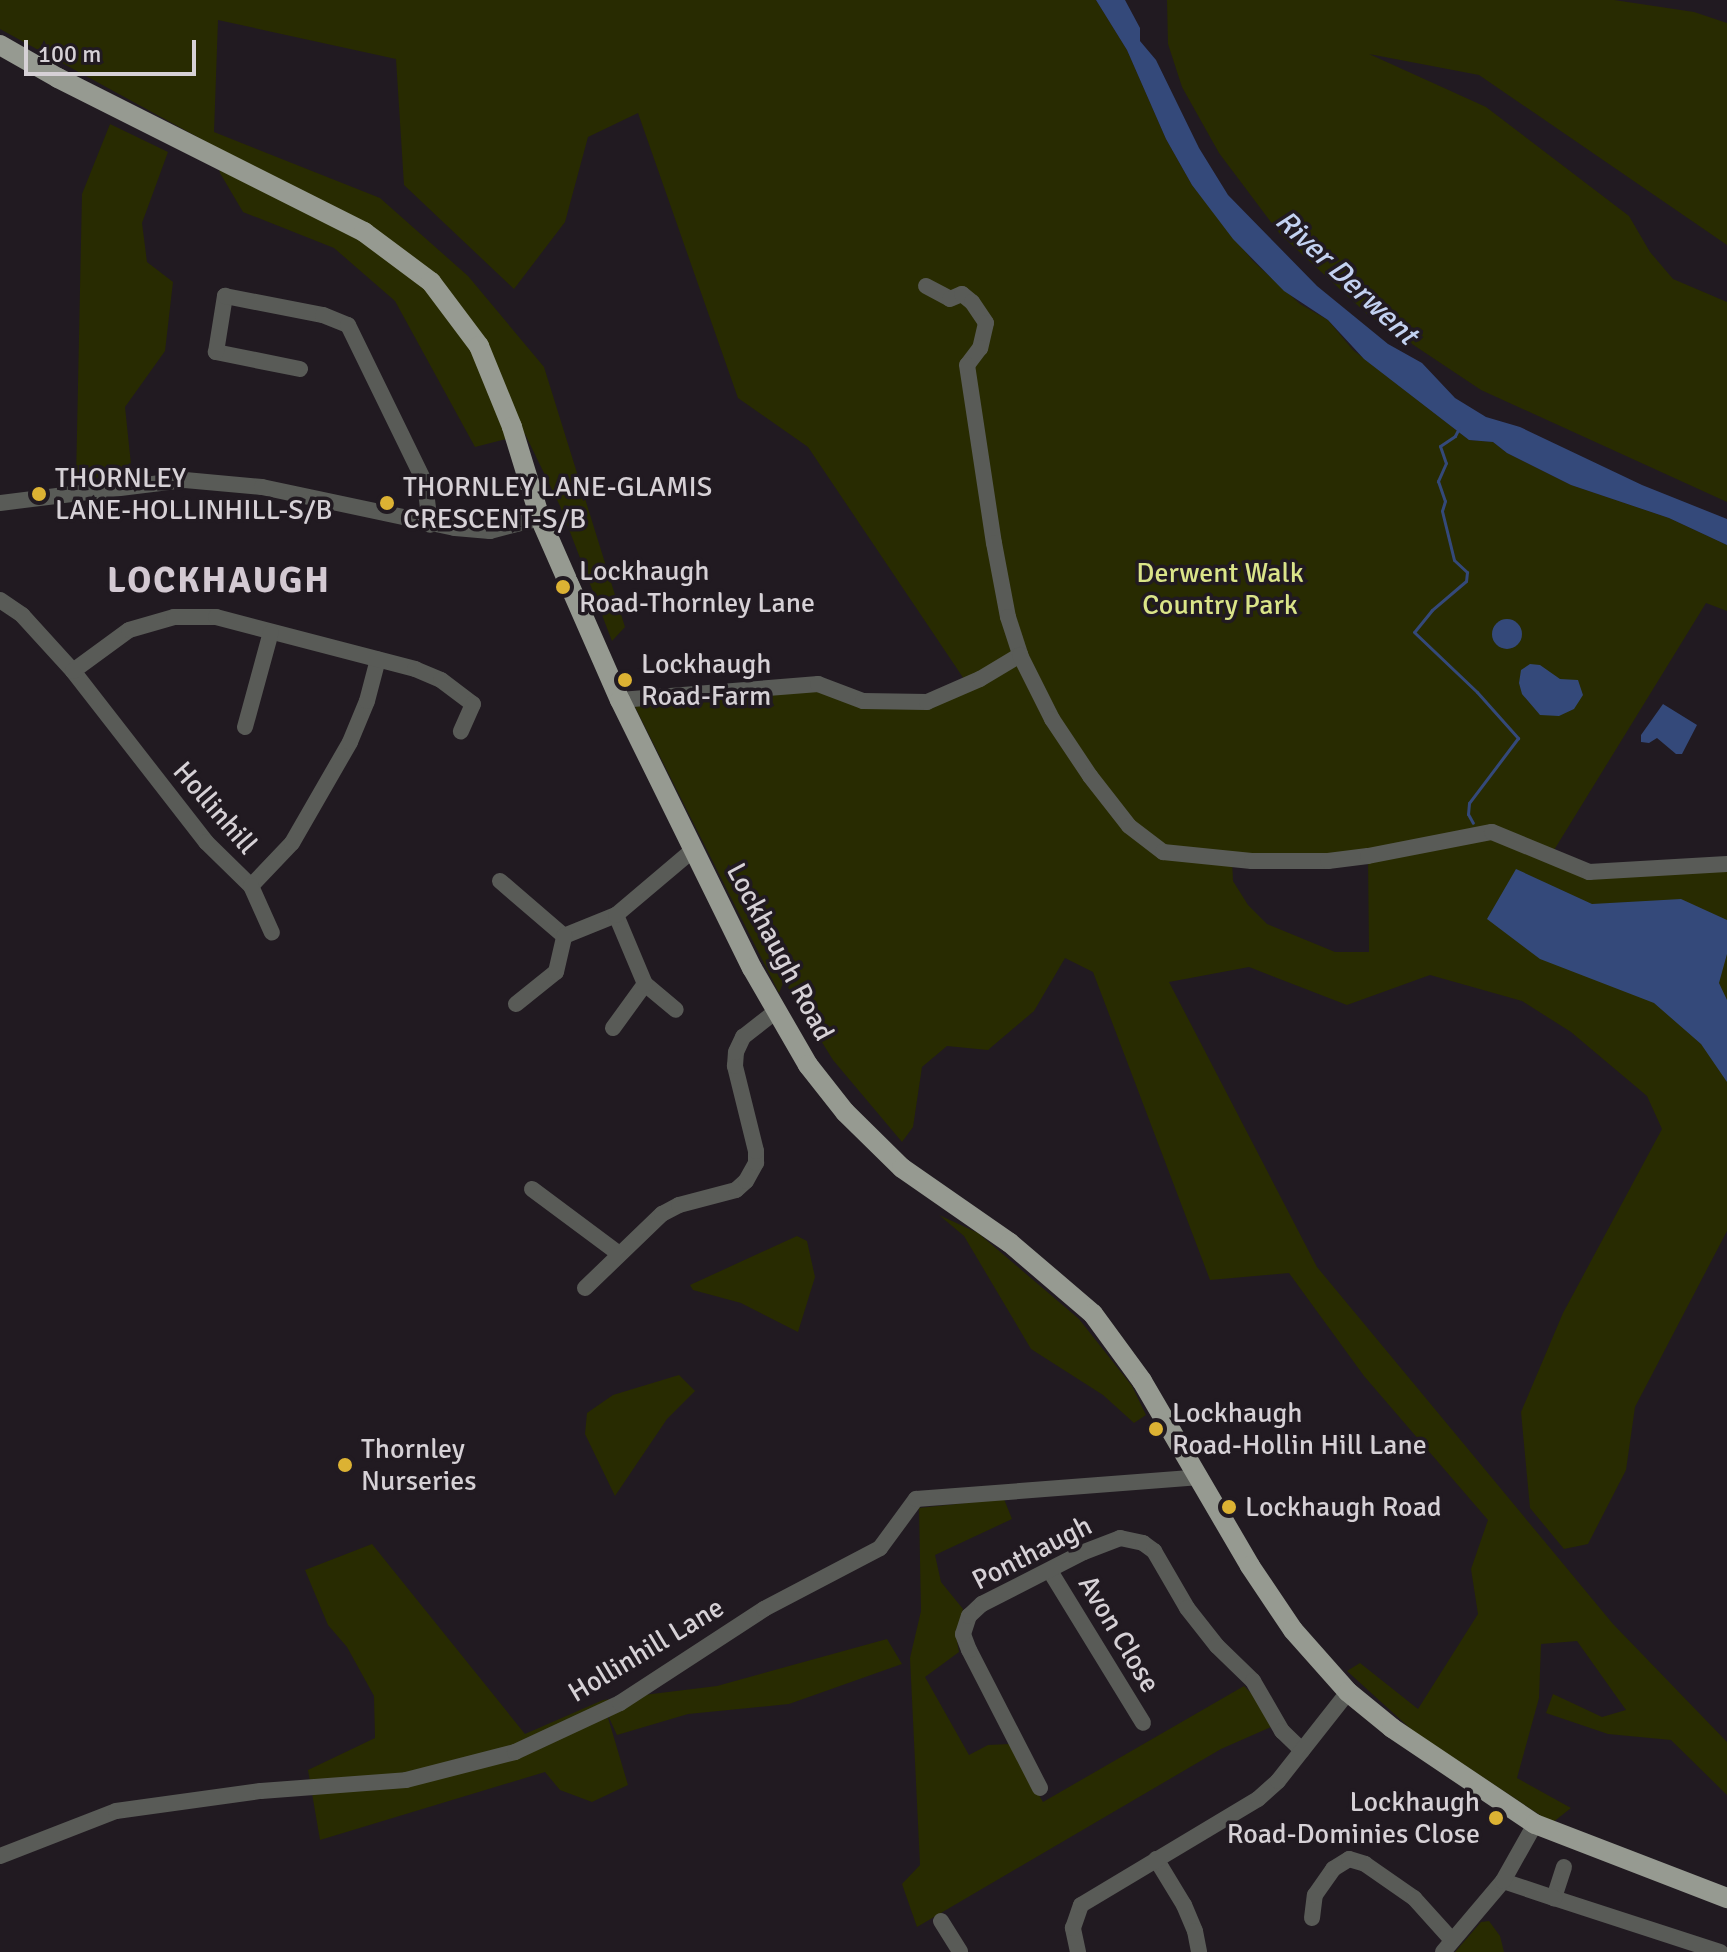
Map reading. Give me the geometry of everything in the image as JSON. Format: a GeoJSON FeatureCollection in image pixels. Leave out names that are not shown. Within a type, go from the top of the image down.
{"type":"FeatureCollection","features":[{"type":"Feature","properties":{"kind":"main road","name":"Lockhaugh Road"},"geometry":{"type":"LineString","coordinates":[[0,45],[375,240],[431,282],[479,346],[512,427],[540,518],[620,700],[775,1012],[808,1065],[845,1112],[902,1168],[1010,1243],[1093,1314],[1142,1381],[1250,1566],[1293,1630],[1348,1692],[1392,1728],[1535,1824],[1611,1857],[1727,1898]]}},
{"type":"Feature","properties":{"kind":"street"},"geometry":{"type":"LineString","coordinates":[[926,286],[950,299],[962,294],[972,302],[986,323],[980,348],[967,365],[1015,658],[1090,776],[1129,826],[1163,852],[1252,861],[1328,861],[1492,832],[1589,872],[1727,864]]}},
{"type":"Feature","properties":{"kind":"street"},"geometry":{"type":"LineString","coordinates":[[300,369],[216,352],[225,296],[323,315],[348,325],[425,483],[430,525]]}},
{"type":"Feature","properties":{"kind":"street"},"geometry":{"type":"LineString","coordinates":[[0,503],[185,480],[262,487],[430,525],[490,531],[540,518]]}},
{"type":"Feature","properties":{"kind":"street","name":"Hollinhill"},"geometry":{"type":"LineString","coordinates":[[0,600],[22,615],[73,671],[206,842],[251,886],[292,843],[350,742],[367,701],[378,659]]}},
{"type":"Feature","properties":{"kind":"street"},"geometry":{"type":"LineString","coordinates":[[73,671],[129,630],[174,617],[216,617],[378,659],[441,680],[473,704],[461,731]]}},
{"type":"Feature","properties":{"kind":"street"},"geometry":{"type":"LineString","coordinates":[[245,727],[271,632]]}},
{"type":"Feature","properties":{"kind":"street"},"geometry":{"type":"LineString","coordinates":[[620,700],[818,684],[863,701],[927,702],[980,679],[1015,658]]}},
{"type":"Feature","properties":{"kind":"street"},"geometry":{"type":"LineString","coordinates":[[564,936],[616,915],[694,849]]}},
{"type":"Feature","properties":{"kind":"street"},"geometry":{"type":"LineString","coordinates":[[500,881],[564,936]]}},
{"type":"Feature","properties":{"kind":"street"},"geometry":{"type":"LineString","coordinates":[[251,886],[272,933]]}},
{"type":"Feature","properties":{"kind":"street"},"geometry":{"type":"LineString","coordinates":[[616,915],[645,984],[676,1010]]}},
{"type":"Feature","properties":{"kind":"street"},"geometry":{"type":"LineString","coordinates":[[516,1004],[556,972],[564,936]]}},
{"type":"Feature","properties":{"kind":"street"},"geometry":{"type":"LineString","coordinates":[[613,1028],[645,984]]}},
{"type":"Feature","properties":{"kind":"street"},"geometry":{"type":"LineString","coordinates":[[585,1288],[662,1214],[679,1205],[736,1190],[752,1171],[756,1151],[735,1066],[736,1052],[750,1030],[775,1012]]}},
{"type":"Feature","properties":{"kind":"street"},"geometry":{"type":"LineString","coordinates":[[532,1189],[618,1253]]}},
{"type":"Feature","properties":{"kind":"street","name":"Hollinhill Lane"},"geometry":{"type":"LineString","coordinates":[[0,1856],[116,1811],[261,1791],[406,1780],[515,1752],[620,1703],[764,1609],[880,1548],[916,1499],[1200,1477]]}},
{"type":"Feature","properties":{"kind":"street","name":"Ponthaugh"},"geometry":{"type":"LineString","coordinates":[[1040,1788],[963,1634],[969,1616],[982,1604],[1084,1552],[1120,1538],[1143,1543],[1154,1551],[1187,1608],[1217,1646],[1253,1681],[1282,1731],[1302,1750]]}},
{"type":"Feature","properties":{"kind":"street","name":"Avon Close"},"geometry":{"type":"LineString","coordinates":[[1050,1571],[1143,1723]]}},
{"type":"Feature","properties":{"kind":"street"},"geometry":{"type":"LineString","coordinates":[[1078,1952],[1073,1928],[1081,1905],[1258,1799],[1278,1781],[1348,1692]]}},
{"type":"Feature","properties":{"kind":"street"},"geometry":{"type":"LineString","coordinates":[[1312,1918],[1315,1895],[1333,1869],[1349,1859],[1365,1864],[1414,1898],[1448,1946],[1503,1881],[1535,1824]]}},
{"type":"Feature","properties":{"kind":"street"},"geometry":{"type":"LineString","coordinates":[[1156,1859],[1184,1905],[1195,1931],[1199,1952]]}},
{"type":"Feature","properties":{"kind":"street"},"geometry":{"type":"LineString","coordinates":[[1554,1898],[1564,1867]]}},
{"type":"Feature","properties":{"kind":"street"},"geometry":{"type":"LineString","coordinates":[[1503,1881],[1720,1952]]}},
{"type":"Feature","properties":{"kind":"street"},"geometry":{"type":"LineString","coordinates":[[941,1921],[960,1952]]}},
{"type":"Feature","properties":{"kind":"green space","name":"Derwent Walk Country Park"},"geometry":{"type":"Polygon","coordinates":[[[0,0],[1096,0],[1127,50],[1166,139],[1192,185],[1253,261],[1300,304],[1328,320],[1353,350],[1469,440],[1493,442],[1507,453],[1571,485],[1669,518],[1727,545],[1727,611],[1706,603],[1551,855],[1589,872],[1727,864],[1727,1231],[1635,1407],[1626,1470],[1588,1544],[1564,1549],[1530,1508],[1521,1412],[1563,1313],[1662,1129],[1647,1096],[1571,1032],[1522,1001],[1430,975],[1347,1005],[1249,967],[1169,982],[1317,1267],[1613,1624],[1727,1742],[1727,1795],[1671,1740],[1608,1734],[1546,1713],[1553,1694],[1602,1717],[1626,1710],[1577,1641],[1541,1644],[1539,1698],[1517,1778],[1571,1808],[1552,1823],[1412,1730],[1347,1671],[1360,1663],[1418,1709],[1478,1614],[1471,1569],[1488,1520],[1364,1376],[1289,1273],[1210,1280],[1093,972],[1065,958],[1034,1011],[988,1050],[947,1046],[922,1067],[913,1127],[902,1142],[833,1060],[784,981],[779,993],[631,699],[818,684],[863,701],[927,702],[968,685],[808,447],[738,398],[638,113],[588,137],[565,222],[514,289],[404,185],[396,59],[218,20],[214,132],[380,198],[468,276],[544,367],[625,627],[612,641],[560,506],[525,434],[475,447],[395,301],[334,248],[243,212],[220,173],[214,146],[0,29],[0,0]],[[1368,857],[1232,859],[1233,881],[1248,905],[1267,924],[1335,952],[1369,952],[1368,857]]]}},
{"type":"Feature","properties":{"kind":"green space"},"geometry":{"type":"Polygon","coordinates":[[[1167,0],[1614,0],[1694,12],[1727,23],[1727,245],[1479,75],[1369,54],[1486,107],[1629,216],[1650,252],[1673,279],[1727,302],[1727,502],[1481,390],[1367,314],[1280,234],[1219,153],[1182,87],[1168,44],[1167,0]]]}},
{"type":"Feature","properties":{"kind":"green space"},"geometry":{"type":"Polygon","coordinates":[[[110,124],[168,152],[142,223],[147,262],[173,282],[165,351],[125,407],[132,474],[76,480],[82,194],[110,124]]]}},
{"type":"Feature","properties":{"kind":"green space"},"geometry":{"type":"Polygon","coordinates":[[[939,1215],[978,1233],[1079,1319],[1132,1386],[1146,1415],[1134,1423],[1103,1395],[1031,1349],[964,1236],[939,1215]]]}},
{"type":"Feature","properties":{"kind":"green space"},"geometry":{"type":"Polygon","coordinates":[[[797,1236],[807,1241],[815,1277],[798,1332],[741,1303],[693,1290],[690,1285],[797,1236]]]}},
{"type":"Feature","properties":{"kind":"green space"},"geometry":{"type":"Polygon","coordinates":[[[679,1375],[695,1391],[667,1419],[615,1496],[585,1434],[587,1413],[613,1395],[679,1375]]]}},
{"type":"Feature","properties":{"kind":"green space"},"geometry":{"type":"Polygon","coordinates":[[[1004,1499],[1012,1519],[935,1555],[941,1582],[963,1609],[956,1635],[959,1652],[925,1677],[969,1755],[988,1745],[1010,1744],[1043,1802],[1244,1686],[1262,1704],[1271,1727],[1221,1749],[917,1927],[902,1884],[920,1865],[910,1658],[921,1611],[919,1508],[1004,1499]]]}},
{"type":"Feature","properties":{"kind":"green space"},"geometry":{"type":"Polygon","coordinates":[[[372,1544],[525,1734],[603,1700],[717,1686],[887,1639],[902,1664],[789,1704],[688,1714],[617,1735],[606,1711],[628,1785],[592,1802],[560,1790],[545,1772],[320,1840],[308,1770],[375,1738],[374,1696],[347,1647],[328,1625],[305,1570],[372,1544]]]}},
{"type":"Feature","properties":{"kind":"green space"},"geometry":{"type":"Polygon","coordinates":[[[1489,1921],[1500,1936],[1504,1952],[1455,1952],[1481,1922],[1489,1921]]]}},
{"type":"Feature","properties":{"kind":"water"},"geometry":{"type":"Polygon","coordinates":[[[1096,0],[1125,0],[1140,28],[1140,41],[1156,60],[1199,148],[1228,195],[1317,286],[1388,344],[1422,363],[1455,398],[1486,417],[1520,427],[1642,485],[1727,519],[1727,545],[1669,518],[1571,485],[1507,453],[1493,442],[1469,440],[1364,359],[1328,320],[1284,291],[1233,239],[1192,185],[1166,139],[1127,50],[1096,0]]]}},
{"type":"Feature","properties":{"kind":"water"},"geometry":{"type":"Polygon","coordinates":[[[1507,619],[1518,623],[1522,634],[1518,645],[1507,649],[1496,645],[1492,634],[1496,623],[1507,619]]]}},
{"type":"Feature","properties":{"kind":"water"},"geometry":{"type":"Polygon","coordinates":[[[1530,664],[1540,665],[1560,679],[1578,680],[1583,695],[1574,709],[1559,716],[1540,715],[1522,694],[1519,683],[1521,670],[1530,664]]]}},
{"type":"Feature","properties":{"kind":"water"},"geometry":{"type":"Polygon","coordinates":[[[1663,704],[1697,725],[1682,754],[1676,754],[1657,738],[1649,743],[1641,742],[1641,735],[1663,704]]]}},
{"type":"Feature","properties":{"kind":"water"},"geometry":{"type":"Polygon","coordinates":[[[1516,869],[1592,904],[1681,899],[1727,920],[1727,954],[1719,983],[1727,1000],[1727,1082],[1701,1044],[1654,1003],[1540,959],[1487,919],[1516,869]]]}},
{"type":"Feature","properties":{"kind":"waterway"},"geometry":{"type":"LineString","coordinates":[[1459,428],[1455,436],[1440,446],[1446,463],[1438,481],[1445,501],[1442,511],[1454,560],[1467,572],[1466,581],[1432,610],[1414,632],[1477,692],[1518,738],[1469,803],[1468,814],[1473,823]]}},
{"type":"Feature","properties":{"kind":"place","name":"THORNLEY LANE-HOLLINHILL-S/B"},"geometry":{"type":"Point","coordinates":[39,494]}},
{"type":"Feature","properties":{"kind":"place","name":"THORNLEY LANE-GLAMIS CRESCENT-S/B"},"geometry":{"type":"Point","coordinates":[387,503]}},
{"type":"Feature","properties":{"kind":"place","name":"Lockhaugh Road-Thornley Lane"},"geometry":{"type":"Point","coordinates":[563,587]}},
{"type":"Feature","properties":{"kind":"place","name":"Lockhaugh Road-Farm"},"geometry":{"type":"Point","coordinates":[625,680]}},
{"type":"Feature","properties":{"kind":"place","name":"Lockhaugh Road-Hollin Hill Lane"},"geometry":{"type":"Point","coordinates":[1156,1429]}},
{"type":"Feature","properties":{"kind":"place","name":"Thornley Nurseries"},"geometry":{"type":"Point","coordinates":[345,1465]}},
{"type":"Feature","properties":{"kind":"place","name":"Lockhaugh Road"},"geometry":{"type":"Point","coordinates":[1229,1507]}},
{"type":"Feature","properties":{"kind":"place","name":"Lockhaugh Road-Dominies Close"},"geometry":{"type":"Point","coordinates":[1496,1818]}},
{"type":"Feature","properties":{"kind":"district","name":"LOCKHAUGH"},"geometry":{"type":"Point","coordinates":[219,581]}},
{"type":"Feature","properties":{"kind":"water label","name":"River Derwent"},"geometry":{"type":"Point","coordinates":[1346,278]}}]}
